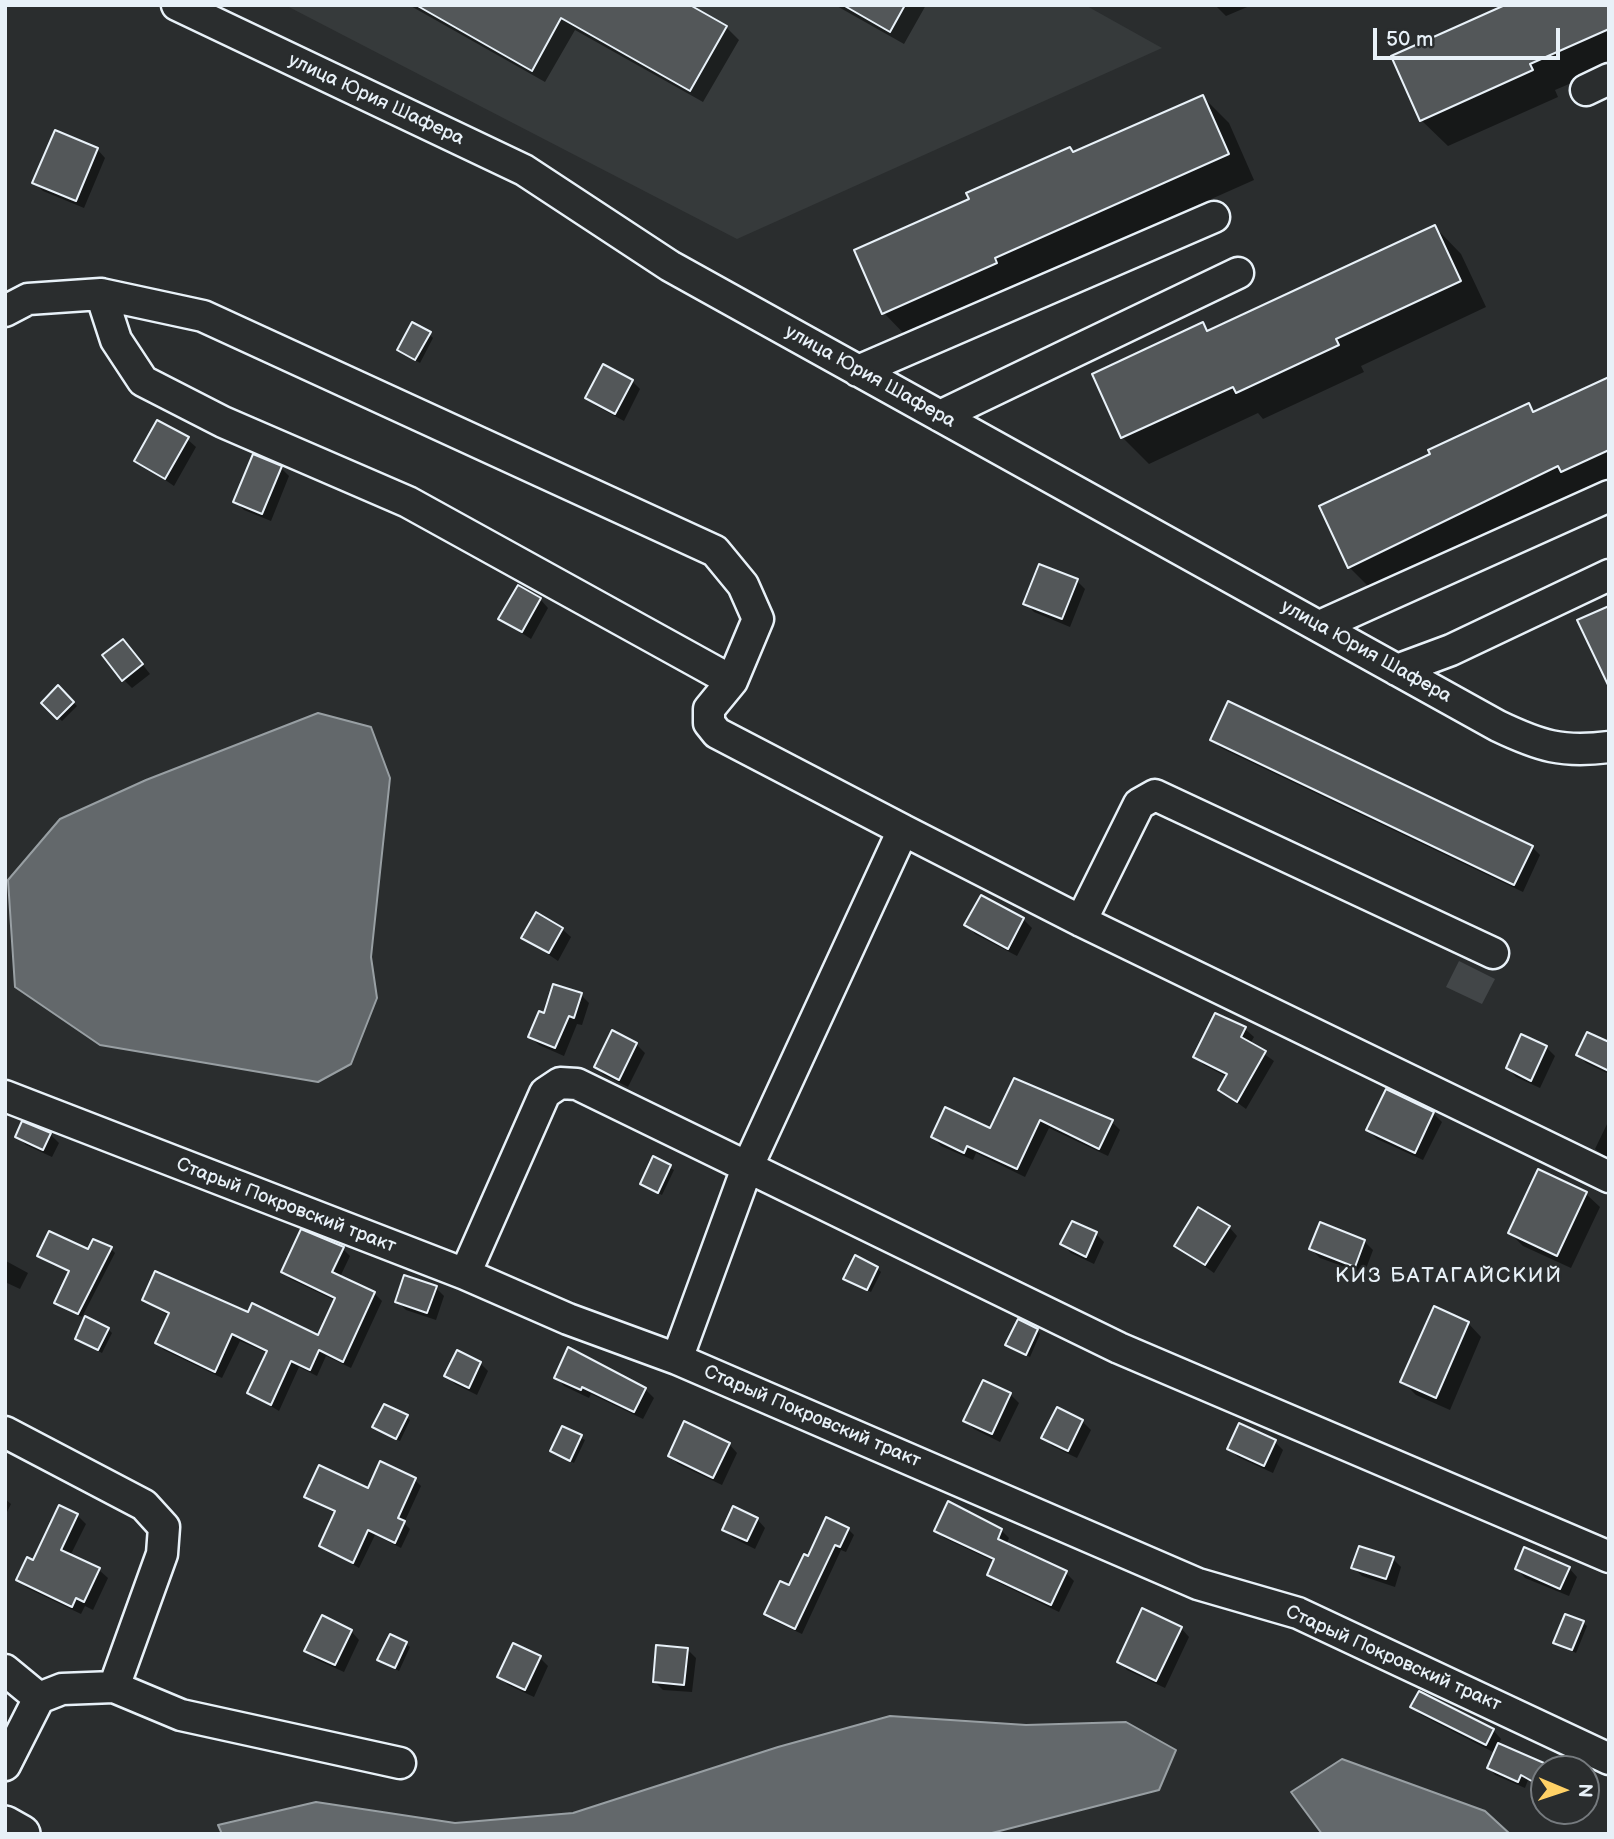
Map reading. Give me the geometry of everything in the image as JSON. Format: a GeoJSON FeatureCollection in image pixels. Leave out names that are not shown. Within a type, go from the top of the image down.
{"type":"FeatureCollection","features":[{"type":"Feature","properties":{"kind":"main road"},"geometry":{"type":"LineString","coordinates":[[5,1825],[21,1834]]}},
{"type":"Feature","properties":{"kind":"street","name":"улица Юрия Шафера"},"geometry":{"type":"LineString","coordinates":[[177,5],[524,170],[670,266],[1498,726],[1534,743],[1562,750],[1609,747]]}},
{"type":"Feature","properties":{"kind":"street"},"geometry":{"type":"LineString","coordinates":[[858,371],[1214,217]]}},
{"type":"Feature","properties":{"kind":"street"},"geometry":{"type":"LineString","coordinates":[[940,416],[1238,273]]}},
{"type":"Feature","properties":{"kind":"street"},"geometry":{"type":"LineString","coordinates":[[101,294],[116,340],[143,382],[223,422],[408,502],[732,681]]}},
{"type":"Feature","properties":{"kind":"street"},"geometry":{"type":"LineString","coordinates":[[5,312],[28,299],[101,294],[203,316],[715,551],[743,585],[758,619],[732,681],[709,709],[709,723],[717,733],[1081,921],[1609,1177]]}},
{"type":"Feature","properties":{"kind":"street"},"geometry":{"type":"LineString","coordinates":[[1320,626],[1609,496]]}},
{"type":"Feature","properties":{"kind":"street"},"geometry":{"type":"LineString","coordinates":[[1397,670],[1451,650],[1609,575]]}},
{"type":"Feature","properties":{"kind":"street"},"geometry":{"type":"LineString","coordinates":[[1081,921],[1139,804],[1155,795],[1493,953]]}},
{"type":"Feature","properties":{"kind":"street"},"geometry":{"type":"LineString","coordinates":[[677,1359],[747,1168],[903,830]]}},
{"type":"Feature","properties":{"kind":"street"},"geometry":{"type":"LineString","coordinates":[[465,1273],[545,1093],[560,1083],[577,1083],[1119,1348],[1609,1557]]}},
{"type":"Feature","properties":{"kind":"street","name":"Старый Покровский тракт"},"geometry":{"type":"LineString","coordinates":[[5,1096],[465,1273],[568,1319],[677,1359],[1198,1584],[1298,1613],[1609,1759]]}},
{"type":"Feature","properties":{"kind":"street"},"geometry":{"type":"LineString","coordinates":[[5,1432],[144,1506],[164,1527],[162,1554],[114,1687]]}},
{"type":"Feature","properties":{"kind":"street"},"geometry":{"type":"LineString","coordinates":[[5,1670],[39,1698]]}},
{"type":"Feature","properties":{"kind":"street"},"geometry":{"type":"LineString","coordinates":[[5,1765],[39,1698],[62,1689],[114,1687],[181,1715],[400,1763]]}},
{"type":"Feature","properties":{"kind":"shaded area"},"geometry":{"type":"Polygon","coordinates":[[[285,5],[1085,5],[1162,48],[737,239],[285,5]]]}},
{"type":"Feature","properties":{"kind":"shaded area"},"geometry":{"type":"Polygon","coordinates":[[[318,713],[371,727],[390,778],[371,957],[377,998],[351,1064],[318,1082],[100,1045],[15,987],[8,880],[60,819],[146,780],[318,713]]]}},
{"type":"Feature","properties":{"kind":"shaded area"},"geometry":{"type":"Polygon","coordinates":[[[1459,961],[1495,979],[1482,1004],[1446,987],[1459,961]]]}},
{"type":"Feature","properties":{"kind":"shaded area"},"geometry":{"type":"Polygon","coordinates":[[[890,1716],[1026,1725],[1126,1722],[1176,1750],[1159,1790],[988,1834],[222,1834],[218,1825],[316,1802],[455,1823],[573,1813],[778,1747],[890,1716]]]}},
{"type":"Feature","properties":{"kind":"shaded area"},"geometry":{"type":"Polygon","coordinates":[[[1342,1759],[1485,1811],[1510,1834],[1322,1834],[1291,1792],[1342,1759]]]}},
{"type":"Feature","properties":{"kind":"building"},"geometry":{"type":"Polygon","coordinates":[[[416,5],[690,5],[727,26],[690,91],[561,18],[532,71],[416,5]]]}},
{"type":"Feature","properties":{"kind":"building"},"geometry":{"type":"Polygon","coordinates":[[[843,5],[905,5],[890,32],[843,5]]]}},
{"type":"Feature","properties":{"kind":"building"},"geometry":{"type":"Polygon","coordinates":[[[1505,5],[1609,5],[1609,29],[1530,64],[1533,70],[1420,121],[1391,56],[1505,5]]]}},
{"type":"Feature","properties":{"kind":"building"},"geometry":{"type":"Polygon","coordinates":[[[1203,95],[1229,154],[995,258],[997,263],[882,314],[854,250],[969,199],[966,193],[1070,147],[1073,152],[1203,95]]]}},
{"type":"Feature","properties":{"kind":"building"},"geometry":{"type":"Polygon","coordinates":[[[55,130],[98,148],[76,201],[32,183],[55,130]]]}},
{"type":"Feature","properties":{"kind":"building"},"geometry":{"type":"Polygon","coordinates":[[[1435,225],[1461,281],[1336,339],[1339,345],[1236,393],[1233,387],[1121,438],[1092,374],[1203,322],[1207,331],[1435,225]]]}},
{"type":"Feature","properties":{"kind":"building"},"geometry":{"type":"Polygon","coordinates":[[[412,322],[431,332],[415,360],[397,350],[412,322]]]}},
{"type":"Feature","properties":{"kind":"building"},"geometry":{"type":"Polygon","coordinates":[[[603,364],[633,380],[615,414],[585,398],[603,364]]]}},
{"type":"Feature","properties":{"kind":"building"},"geometry":{"type":"Polygon","coordinates":[[[1609,377],[1609,450],[1561,472],[1558,466],[1348,568],[1319,506],[1430,454],[1428,450],[1529,403],[1533,412],[1609,377]]]}},
{"type":"Feature","properties":{"kind":"building"},"geometry":{"type":"Polygon","coordinates":[[[157,420],[189,437],[165,479],[134,461],[157,420]]]}},
{"type":"Feature","properties":{"kind":"building"},"geometry":{"type":"Polygon","coordinates":[[[253,454],[282,466],[262,514],[233,502],[253,454]]]}},
{"type":"Feature","properties":{"kind":"building"},"geometry":{"type":"Polygon","coordinates":[[[1039,564],[1078,579],[1062,619],[1023,604],[1039,564]]]}},
{"type":"Feature","properties":{"kind":"building"},"geometry":{"type":"Polygon","coordinates":[[[518,585],[541,598],[522,632],[498,619],[518,585]]]}},
{"type":"Feature","properties":{"kind":"building"},"geometry":{"type":"Polygon","coordinates":[[[1609,606],[1609,687],[1577,620],[1609,606]]]}},
{"type":"Feature","properties":{"kind":"building"},"geometry":{"type":"Polygon","coordinates":[[[123,639],[143,664],[122,681],[102,655],[123,639]]]}},
{"type":"Feature","properties":{"kind":"building"},"geometry":{"type":"Polygon","coordinates":[[[58,685],[74,702],[57,719],[41,703],[58,685]]]}},
{"type":"Feature","properties":{"kind":"building"},"geometry":{"type":"Polygon","coordinates":[[[1228,701],[1533,846],[1514,885],[1210,740],[1228,701]]]}},
{"type":"Feature","properties":{"kind":"building"},"geometry":{"type":"Polygon","coordinates":[[[981,895],[1024,918],[1008,949],[964,925],[981,895]]]}},
{"type":"Feature","properties":{"kind":"building"},"geometry":{"type":"Polygon","coordinates":[[[536,912],[563,928],[549,953],[521,938],[536,912]]]}},
{"type":"Feature","properties":{"kind":"building"},"geometry":{"type":"Polygon","coordinates":[[[553,984],[582,993],[574,1018],[569,1016],[555,1048],[528,1037],[539,1011],[544,1013],[553,984]]]}},
{"type":"Feature","properties":{"kind":"building"},"geometry":{"type":"Polygon","coordinates":[[[1215,1013],[1246,1027],[1241,1037],[1266,1051],[1237,1102],[1218,1090],[1227,1074],[1193,1057],[1215,1013]]]}},
{"type":"Feature","properties":{"kind":"building"},"geometry":{"type":"Polygon","coordinates":[[[612,1030],[637,1043],[619,1080],[594,1067],[612,1030]]]}},
{"type":"Feature","properties":{"kind":"building"},"geometry":{"type":"Polygon","coordinates":[[[1587,1032],[1609,1042],[1609,1071],[1576,1055],[1587,1032]]]}},
{"type":"Feature","properties":{"kind":"building"},"geometry":{"type":"Polygon","coordinates":[[[1521,1034],[1547,1046],[1531,1081],[1506,1068],[1521,1034]]]}},
{"type":"Feature","properties":{"kind":"building"},"geometry":{"type":"Polygon","coordinates":[[[1014,1078],[1113,1120],[1099,1149],[1040,1120],[1017,1169],[967,1146],[964,1153],[931,1137],[945,1107],[990,1128],[1014,1078]]]}},
{"type":"Feature","properties":{"kind":"building"},"geometry":{"type":"Polygon","coordinates":[[[1386,1089],[1434,1112],[1415,1153],[1366,1130],[1386,1089]]]}},
{"type":"Feature","properties":{"kind":"building"},"geometry":{"type":"Polygon","coordinates":[[[22,1121],[51,1133],[43,1150],[15,1137],[22,1121]]]}},
{"type":"Feature","properties":{"kind":"building"},"geometry":{"type":"Polygon","coordinates":[[[653,1156],[671,1165],[658,1193],[640,1184],[653,1156]]]}},
{"type":"Feature","properties":{"kind":"building"},"geometry":{"type":"Polygon","coordinates":[[[1538,1169],[1587,1192],[1557,1256],[1508,1233],[1538,1169]]]}},
{"type":"Feature","properties":{"kind":"building"},"geometry":{"type":"Polygon","coordinates":[[[1198,1207],[1230,1226],[1205,1265],[1174,1246],[1198,1207]]]}},
{"type":"Feature","properties":{"kind":"building"},"geometry":{"type":"Polygon","coordinates":[[[1072,1221],[1097,1232],[1086,1257],[1060,1244],[1072,1221]]]}},
{"type":"Feature","properties":{"kind":"building"},"geometry":{"type":"Polygon","coordinates":[[[1320,1222],[1365,1240],[1355,1267],[1309,1249],[1320,1222]]]}},
{"type":"Feature","properties":{"kind":"building"},"geometry":{"type":"Polygon","coordinates":[[[301,1229],[344,1247],[332,1272],[375,1292],[343,1362],[319,1350],[310,1370],[291,1361],[271,1405],[247,1393],[267,1351],[232,1334],[215,1372],[155,1343],[169,1313],[142,1300],[155,1271],[248,1312],[252,1303],[318,1335],[335,1298],[281,1272],[301,1229]]]}},
{"type":"Feature","properties":{"kind":"building"},"geometry":{"type":"Polygon","coordinates":[[[49,1231],[88,1249],[93,1239],[112,1247],[78,1314],[54,1303],[69,1271],[37,1256],[49,1231]]]}},
{"type":"Feature","properties":{"kind":"building"},"geometry":{"type":"Polygon","coordinates":[[[855,1255],[878,1267],[867,1290],[843,1279],[855,1255]]]}},
{"type":"Feature","properties":{"kind":"building"},"geometry":{"type":"Polygon","coordinates":[[[404,1275],[437,1286],[427,1313],[395,1302],[404,1275]]]}},
{"type":"Feature","properties":{"kind":"building"},"geometry":{"type":"Polygon","coordinates":[[[1434,1306],[1469,1322],[1436,1398],[1400,1382],[1434,1306]]]}},
{"type":"Feature","properties":{"kind":"building"},"geometry":{"type":"Polygon","coordinates":[[[85,1316],[109,1328],[98,1350],[75,1339],[85,1316]]]}},
{"type":"Feature","properties":{"kind":"building"},"geometry":{"type":"Polygon","coordinates":[[[1018,1319],[1038,1329],[1026,1355],[1005,1345],[1018,1319]]]}},
{"type":"Feature","properties":{"kind":"building"},"geometry":{"type":"Polygon","coordinates":[[[568,1347],[646,1388],[634,1412],[582,1387],[581,1390],[554,1378],[568,1347]]]}},
{"type":"Feature","properties":{"kind":"building"},"geometry":{"type":"Polygon","coordinates":[[[457,1350],[481,1362],[469,1388],[444,1376],[457,1350]]]}},
{"type":"Feature","properties":{"kind":"building"},"geometry":{"type":"Polygon","coordinates":[[[983,1380],[1011,1393],[992,1434],[963,1421],[983,1380]]]}},
{"type":"Feature","properties":{"kind":"building"},"geometry":{"type":"Polygon","coordinates":[[[384,1404],[408,1415],[396,1439],[372,1427],[384,1404]]]}},
{"type":"Feature","properties":{"kind":"building"},"geometry":{"type":"Polygon","coordinates":[[[1057,1407],[1083,1420],[1068,1451],[1041,1438],[1057,1407]]]}},
{"type":"Feature","properties":{"kind":"building"},"geometry":{"type":"Polygon","coordinates":[[[684,1421],[730,1443],[713,1478],[668,1456],[684,1421]]]}},
{"type":"Feature","properties":{"kind":"building"},"geometry":{"type":"Polygon","coordinates":[[[1239,1423],[1276,1440],[1264,1466],[1227,1449],[1239,1423]]]}},
{"type":"Feature","properties":{"kind":"building"},"geometry":{"type":"Polygon","coordinates":[[[562,1426],[582,1435],[570,1461],[550,1451],[562,1426]]]}},
{"type":"Feature","properties":{"kind":"building"},"geometry":{"type":"Polygon","coordinates":[[[380,1461],[416,1478],[398,1518],[405,1521],[395,1543],[368,1530],[353,1563],[319,1546],[335,1511],[304,1497],[319,1465],[368,1488],[380,1461]]]}},
{"type":"Feature","properties":{"kind":"building"},"geometry":{"type":"Polygon","coordinates":[[[948,1501],[1002,1529],[998,1539],[1067,1571],[1051,1605],[987,1575],[994,1559],[934,1531],[948,1501]]]}},
{"type":"Feature","properties":{"kind":"building"},"geometry":{"type":"Polygon","coordinates":[[[59,1505],[78,1514],[61,1550],[100,1568],[84,1602],[76,1598],[72,1607],[16,1580],[27,1557],[33,1560],[59,1505]]]}},
{"type":"Feature","properties":{"kind":"building"},"geometry":{"type":"Polygon","coordinates":[[[733,1506],[758,1518],[747,1541],[722,1530],[733,1506]]]}},
{"type":"Feature","properties":{"kind":"building"},"geometry":{"type":"Polygon","coordinates":[[[826,1517],[849,1528],[840,1547],[835,1545],[795,1629],[764,1614],[780,1581],[789,1585],[804,1554],[808,1556],[826,1517]]]}},
{"type":"Feature","properties":{"kind":"building"},"geometry":{"type":"Polygon","coordinates":[[[1359,1546],[1394,1557],[1386,1579],[1351,1568],[1359,1546]]]}},
{"type":"Feature","properties":{"kind":"building"},"geometry":{"type":"Polygon","coordinates":[[[1524,1547],[1570,1567],[1560,1589],[1515,1569],[1524,1547]]]}},
{"type":"Feature","properties":{"kind":"building"},"geometry":{"type":"Polygon","coordinates":[[[1142,1608],[1182,1627],[1156,1681],[1117,1662],[1142,1608]]]}},
{"type":"Feature","properties":{"kind":"building"},"geometry":{"type":"Polygon","coordinates":[[[1565,1614],[1584,1621],[1572,1650],[1553,1643],[1565,1614]]]}},
{"type":"Feature","properties":{"kind":"building"},"geometry":{"type":"Polygon","coordinates":[[[322,1615],[352,1630],[335,1665],[304,1651],[322,1615]]]}},
{"type":"Feature","properties":{"kind":"building"},"geometry":{"type":"Polygon","coordinates":[[[390,1634],[407,1642],[395,1668],[377,1660],[390,1634]]]}},
{"type":"Feature","properties":{"kind":"building"},"geometry":{"type":"Polygon","coordinates":[[[513,1643],[541,1656],[525,1690],[497,1677],[513,1643]]]}},
{"type":"Feature","properties":{"kind":"building"},"geometry":{"type":"Polygon","coordinates":[[[656,1645],[688,1648],[684,1685],[653,1682],[656,1645]]]}},
{"type":"Feature","properties":{"kind":"building"},"geometry":{"type":"Polygon","coordinates":[[[1419,1691],[1494,1729],[1486,1745],[1410,1707],[1419,1691]]]}},
{"type":"Feature","properties":{"kind":"building"},"geometry":{"type":"Polygon","coordinates":[[[1498,1743],[1530,1757],[1530,1780],[1521,1775],[1518,1782],[1487,1768],[1498,1743]]]}},
{"type":"Feature","properties":{"kind":"district","name":"КИЗ БАТАГАЙСКИЙ"},"geometry":{"type":"Point","coordinates":[1449,1277]}}]}
